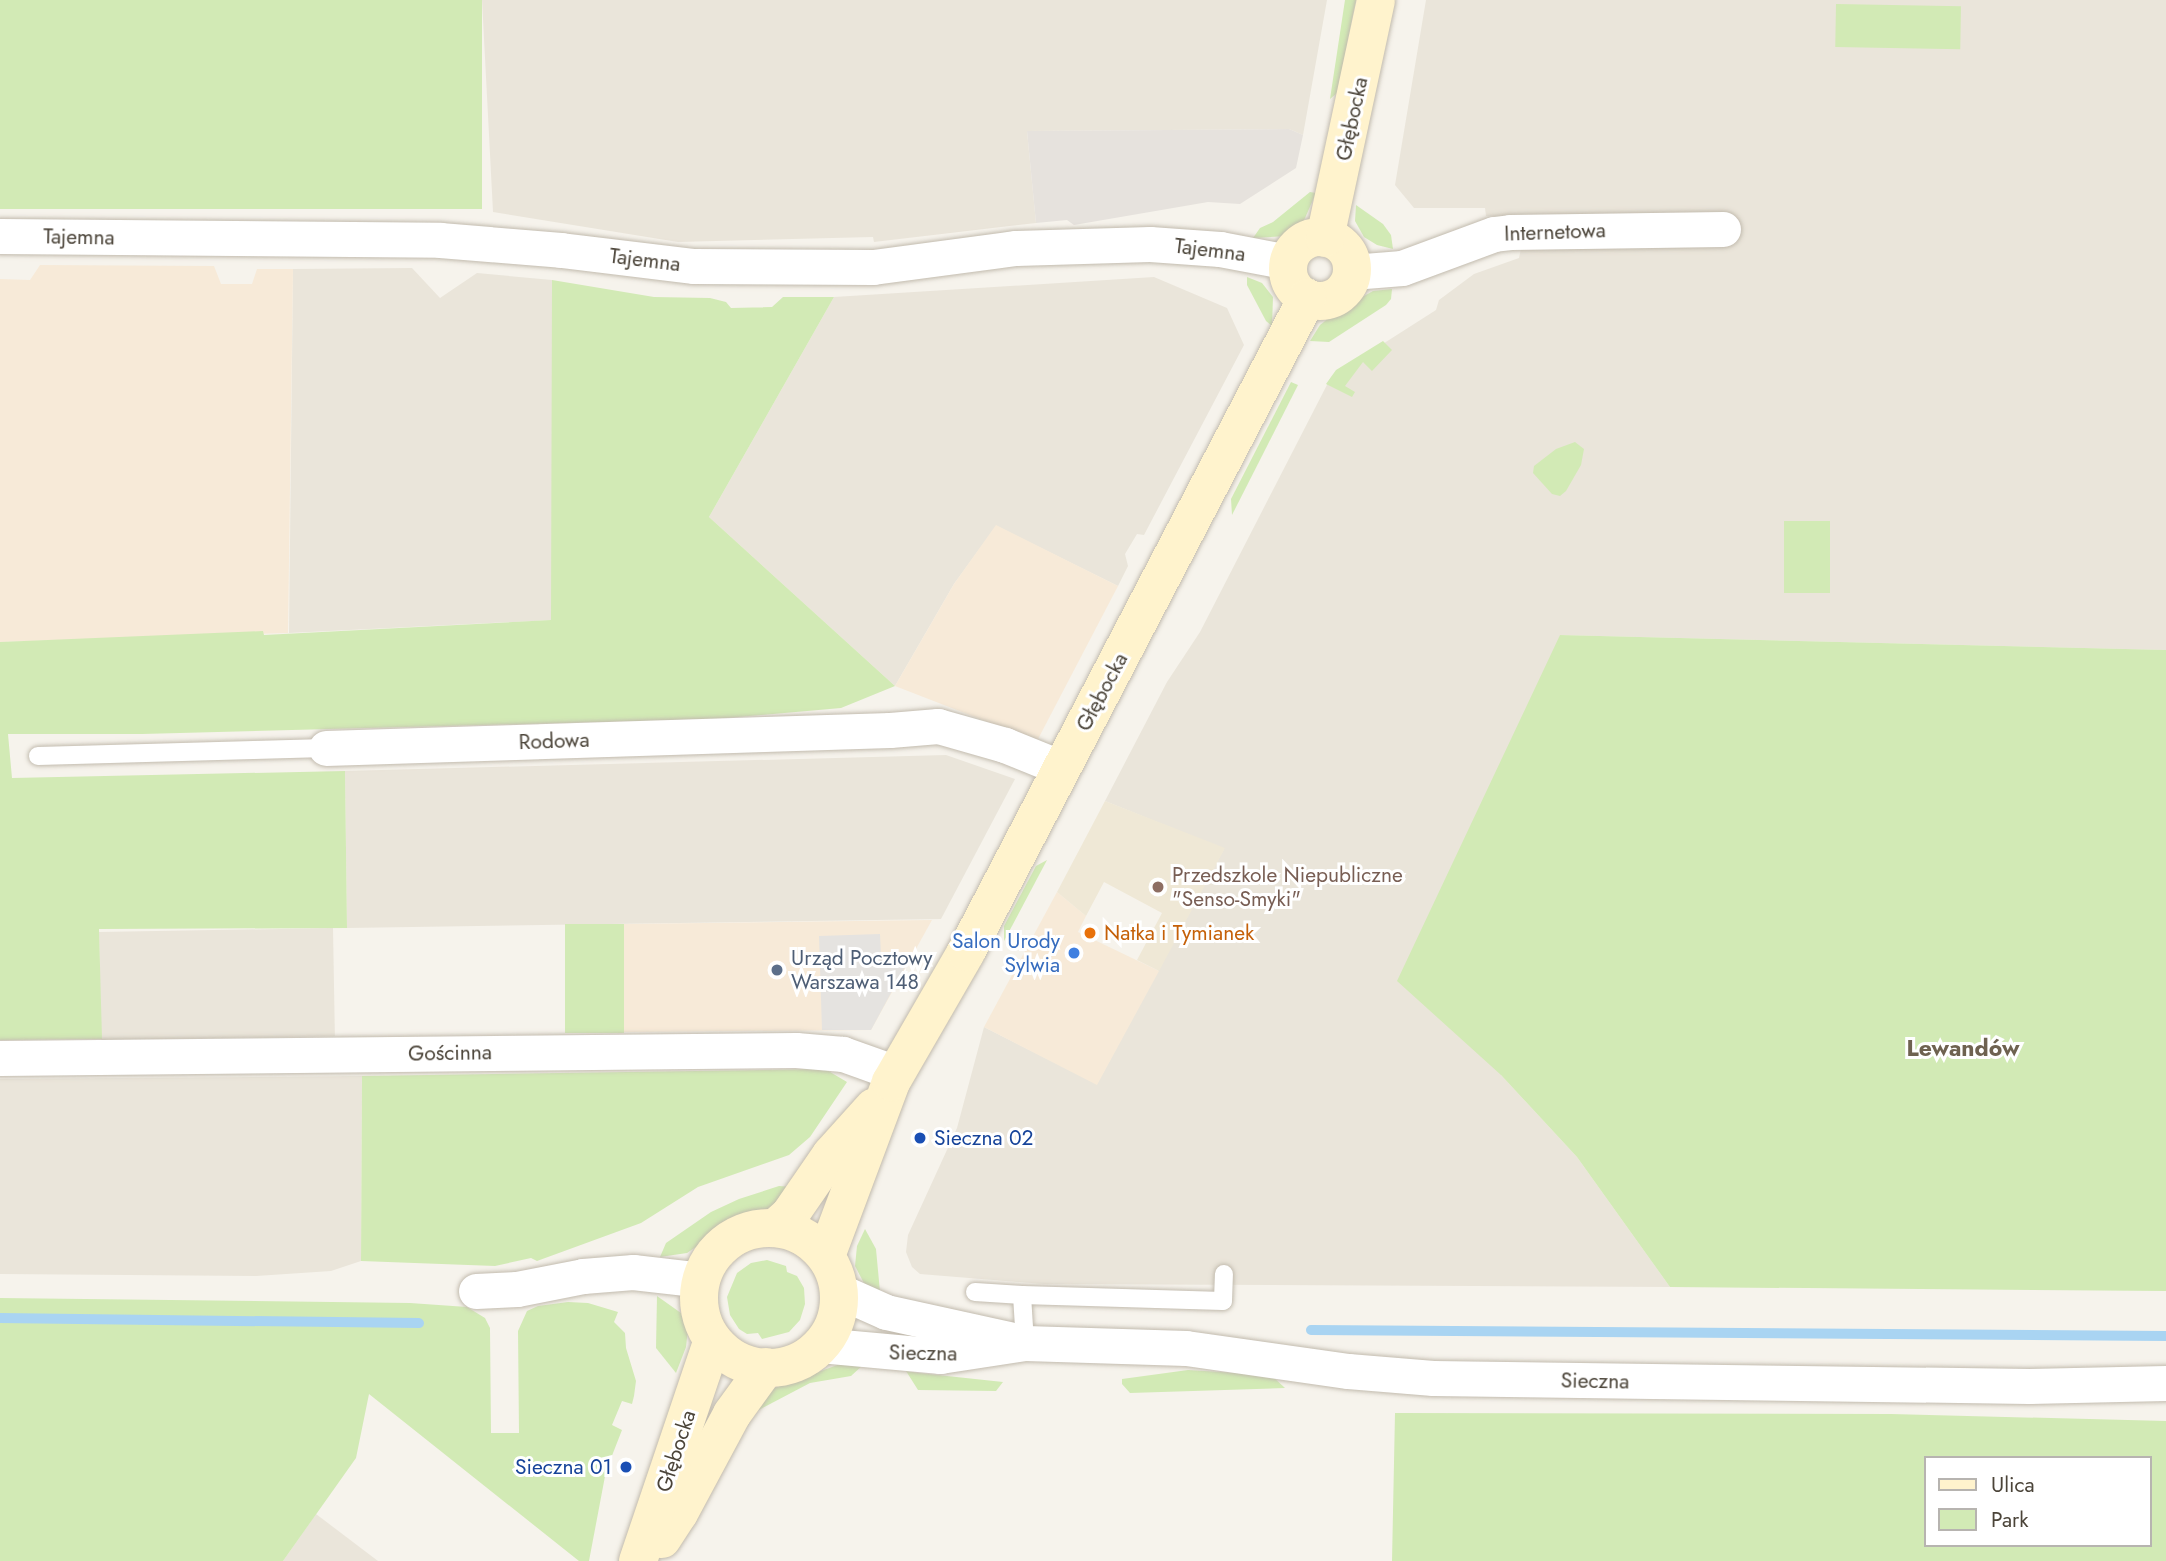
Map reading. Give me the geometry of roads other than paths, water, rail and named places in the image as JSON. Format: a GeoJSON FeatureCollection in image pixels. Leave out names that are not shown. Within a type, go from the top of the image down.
{"type":"FeatureCollection","features":[{"type":"Feature","properties":{"kind":"street","name":"Głębocka"},"geometry":{"type":"LineString","coordinates":[[1325,238],[1376,0]]}},
{"type":"Feature","properties":{"kind":"street","name":"Internetowa"},"geometry":{"type":"LineString","coordinates":[[1352,272],[1402,268],[1494,234],[1510,232],[1723,229]]}},
{"type":"Feature","properties":{"kind":"street","name":"Tajemna"},"geometry":{"type":"LineString","coordinates":[[0,236],[440,240],[561,250],[694,266],[873,267],[1016,248],[1150,244],[1220,249],[1288,262]]}},
{"type":"Feature","properties":{"kind":"street"},"geometry":{"type":"LineString","coordinates":[[1325,238],[1345,250],[1352,272],[1346,287],[1336,297],[1322,301],[1307,298],[1291,283],[1288,262],[1298,246],[1306,240],[1325,238]]}},
{"type":"Feature","properties":{"kind":"street","name":"Głębocka"},"geometry":{"type":"LineString","coordinates":[[775,1228],[789,1216],[831,1155],[894,1077],[966,952],[1307,298]]}},
{"type":"Feature","properties":{"kind":"street","name":"Rodowa"},"geometry":{"type":"LineString","coordinates":[[326,748],[878,731],[938,726],[1005,746],[1062,768]]}},
{"type":"Feature","properties":{"kind":"street","name":"Gościnna"},"geometry":{"type":"LineString","coordinates":[[0,1059],[796,1050],[843,1054],[894,1077]]}},
{"type":"Feature","properties":{"kind":"street","name":"Głębocka"},"geometry":{"type":"LineString","coordinates":[[820,1345],[835,1320],[832,1274],[894,1077]]}},
{"type":"Feature","properties":{"kind":"street"},"geometry":{"type":"LineString","coordinates":[[820,1345],[801,1360],[766,1367],[737,1359],[713,1340],[704,1324],[700,1307],[702,1280],[712,1258],[729,1240],[751,1230],[775,1228],[804,1237],[832,1274]]}},
{"type":"Feature","properties":{"kind":"street"},"geometry":{"type":"LineString","coordinates":[[476,1291],[517,1289],[583,1276],[633,1272],[702,1280]]}},
{"type":"Feature","properties":{"kind":"street","name":"Sieczna"},"geometry":{"type":"LineString","coordinates":[[832,1274],[886,1312],[1025,1343]]}},
{"type":"Feature","properties":{"kind":"street","name":"Głębocka"},"geometry":{"type":"LineString","coordinates":[[638,1561],[713,1340]]}},
{"type":"Feature","properties":{"kind":"street","name":"Sieczna"},"geometry":{"type":"LineString","coordinates":[[820,1345],[940,1356],[1025,1343],[1186,1348],[1348,1371],[1433,1378],[2029,1386],[2166,1383]]}},
{"type":"Feature","properties":{"kind":"street","name":"Głębocka"},"geometry":{"type":"LineString","coordinates":[[646,1561],[679,1513],[732,1414],[766,1367]]}},
{"type":"Feature","properties":{"kind":"lane","name":"Rodowa"},"geometry":{"type":"LineString","coordinates":[[38,756],[326,748]]}},
{"type":"Feature","properties":{"kind":"lane"},"geometry":{"type":"LineString","coordinates":[[975,1292],[1223,1301],[1224,1275]]}},
{"type":"Feature","properties":{"kind":"lane"},"geometry":{"type":"LineString","coordinates":[[1022,1295],[1025,1343]]}},
{"type":"Feature","properties":{"kind":"waterway"},"geometry":{"type":"LineString","coordinates":[[0,1318],[419,1323]]}},
{"type":"Feature","properties":{"kind":"waterway"},"geometry":{"type":"LineString","coordinates":[[1311,1330],[2166,1336]]}},
{"type":"Feature","properties":{"kind":"place","name":"Przedszkole Niepubliczne \"Senso-Smyki\""},"geometry":{"type":"Point","coordinates":[1158,887]}},
{"type":"Feature","properties":{"kind":"place","name":"Natka i Tymianek"},"geometry":{"type":"Point","coordinates":[1090,933]}},
{"type":"Feature","properties":{"kind":"place","name":"Salon Urody Sylwia"},"geometry":{"type":"Point","coordinates":[1074,953]}},
{"type":"Feature","properties":{"kind":"place","name":"Urząd Pocztowy Warszawa 148"},"geometry":{"type":"Point","coordinates":[777,970]}},
{"type":"Feature","properties":{"kind":"place","name":"Sieczna 02"},"geometry":{"type":"Point","coordinates":[920,1138]}},
{"type":"Feature","properties":{"kind":"place","name":"Sieczna 01"},"geometry":{"type":"Point","coordinates":[626,1467]}},
{"type":"Feature","properties":{"kind":"district","name":"Lewandów"},"geometry":{"type":"Point","coordinates":[1963,1048]}}]}
